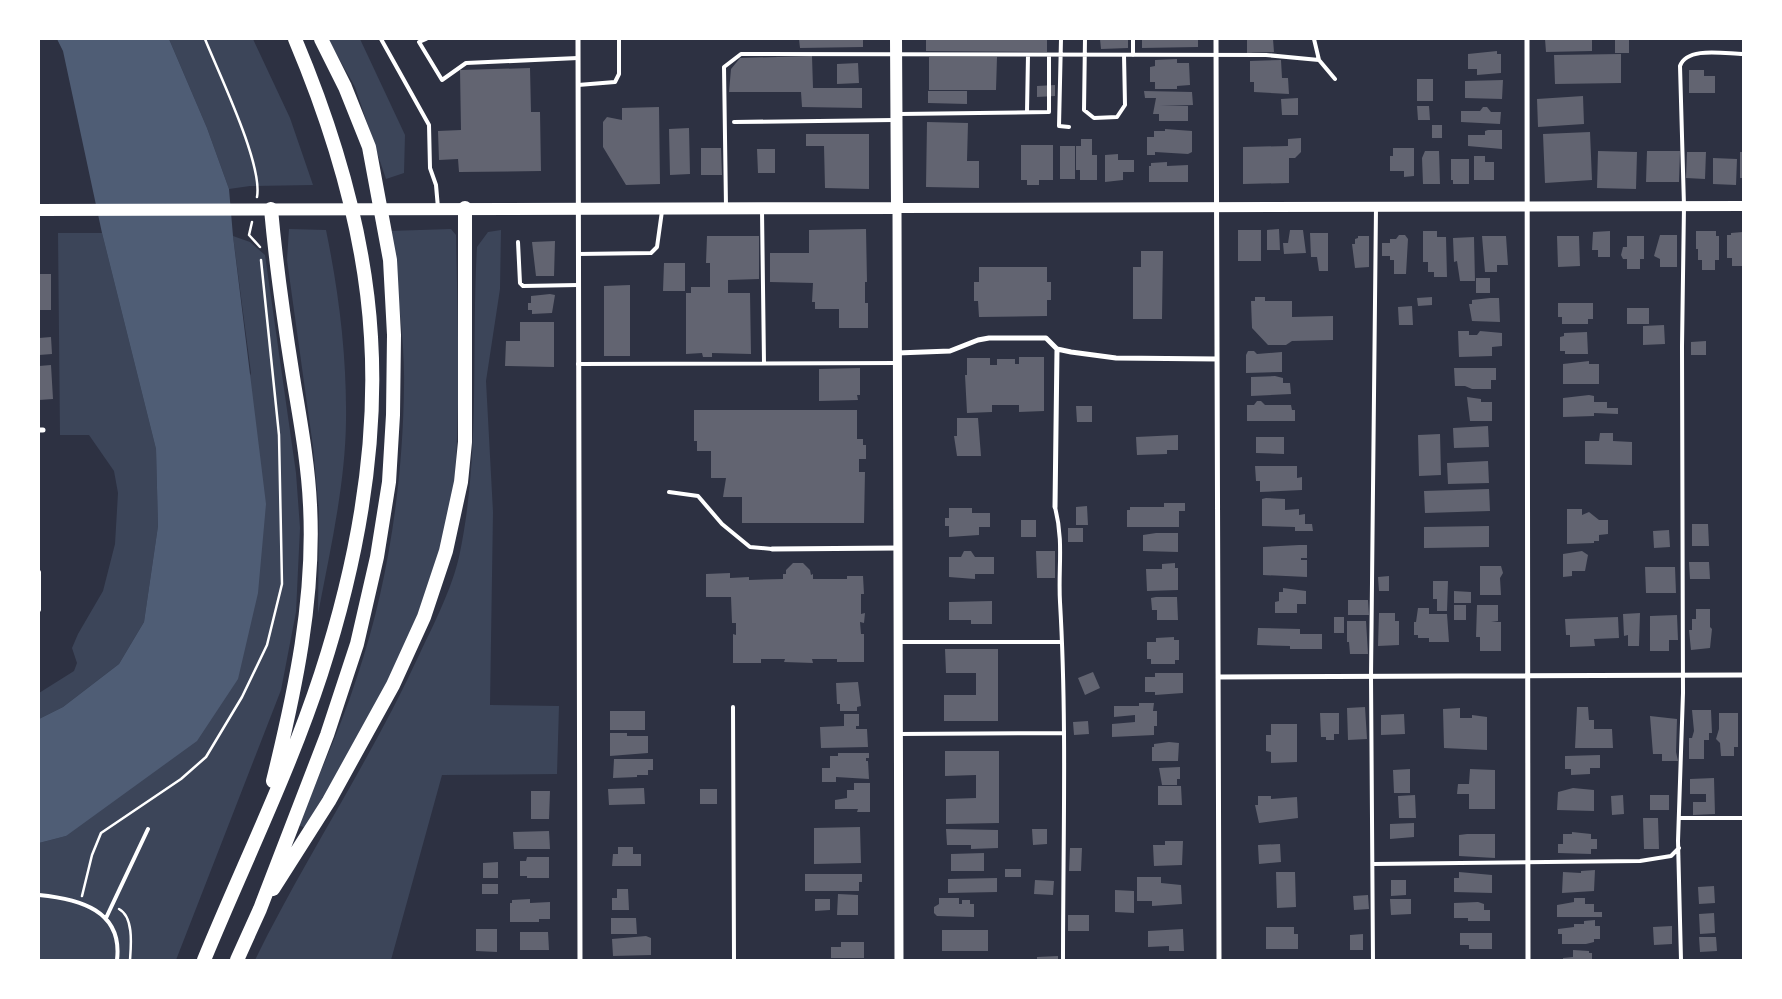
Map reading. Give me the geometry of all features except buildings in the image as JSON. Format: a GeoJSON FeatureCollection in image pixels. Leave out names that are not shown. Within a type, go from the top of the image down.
{"type":"FeatureCollection","features":[{"type":"Feature","properties":{"kind":"highway"},"geometry":{"type":"LineString","coordinates":[[204,960],[290,759],[321,674],[355,546],[367,474],[372,410],[371,336],[361,262],[351,202],[335,144],[321,100],[295,39]]}},
{"type":"Feature","properties":{"kind":"highway"},"geometry":{"type":"LineString","coordinates":[[237,960],[260,909],[327,735],[357,644],[377,557],[389,482],[394,415],[394,335],[390,260],[369,147],[345,87],[321,39]]}},
{"type":"Feature","properties":{"kind":"highway"},"geometry":{"type":"LineString","coordinates":[[39,210],[271,208],[762,210],[897,208],[896,39]]}},
{"type":"Feature","properties":{"kind":"highway"},"geometry":{"type":"LineString","coordinates":[[263,821],[289,715],[306,614],[311,558],[308,480],[278,284],[271,208]]}},
{"type":"Feature","properties":{"kind":"highway"},"geometry":{"type":"LineString","coordinates":[[260,909],[329,801],[393,685],[424,618],[446,551],[461,482],[465,442],[465,208]]}},
{"type":"Feature","properties":{"kind":"main road"},"geometry":{"type":"LineString","coordinates":[[897,208],[1743,206]]}},
{"type":"Feature","properties":{"kind":"street"},"geometry":{"type":"LineString","coordinates":[[578,39],[580,960]]}},
{"type":"Feature","properties":{"kind":"street"},"geometry":{"type":"LineString","coordinates":[[1216,39],[1219,960]]}},
{"type":"Feature","properties":{"kind":"street"},"geometry":{"type":"LineString","coordinates":[[1527,39],[1526,676],[1528,960]]}},
{"type":"Feature","properties":{"kind":"street"},"geometry":{"type":"LineString","coordinates":[[897,208],[899,960]]}},
{"type":"Feature","properties":{"kind":"street"},"geometry":{"type":"LineString","coordinates":[[897,358],[950,351],[978,340],[989,338],[1046,338],[1057,349],[1116,358],[1217,359]]}},
{"type":"Feature","properties":{"kind":"street"},"geometry":{"type":"LineString","coordinates":[[1055,507],[1057,349]]}},
{"type":"Feature","properties":{"kind":"street"},"geometry":{"type":"LineString","coordinates":[[772,549],[898,548]]}},
{"type":"Feature","properties":{"kind":"street"},"geometry":{"type":"LineString","coordinates":[[1218,677],[1743,676]]}},
{"type":"Feature","properties":{"kind":"lane"},"geometry":{"type":"LineString","coordinates":[[381,39],[428,125],[430,168],[436,186],[438,208]]}},
{"type":"Feature","properties":{"kind":"lane"},"geometry":{"type":"LineString","coordinates":[[426,39],[418,40],[442,80],[466,63],[578,58]]}},
{"type":"Feature","properties":{"kind":"lane"},"geometry":{"type":"LineString","coordinates":[[578,86],[615,82],[619,74],[620,39]]}},
{"type":"Feature","properties":{"kind":"lane"},"geometry":{"type":"LineString","coordinates":[[1061,39],[1058,126],[1069,127]]}},
{"type":"Feature","properties":{"kind":"lane"},"geometry":{"type":"LineString","coordinates":[[1085,39],[1084,110],[1094,118],[1117,117],[1125,106],[1124,55]]}},
{"type":"Feature","properties":{"kind":"lane"},"geometry":{"type":"LineString","coordinates":[[1133,39],[1134,55]]}},
{"type":"Feature","properties":{"kind":"lane"},"geometry":{"type":"LineString","coordinates":[[1314,39],[1320,60],[1335,79]]}},
{"type":"Feature","properties":{"kind":"lane"},"geometry":{"type":"LineString","coordinates":[[726,210],[724,67],[741,54],[1274,55],[1320,60]]}},
{"type":"Feature","properties":{"kind":"lane"},"geometry":{"type":"LineString","coordinates":[[1682,960],[1679,848],[1682,676],[1684,206],[1679,78],[1682,60],[1693,54],[1743,54]]}},
{"type":"Feature","properties":{"kind":"lane"},"geometry":{"type":"LineString","coordinates":[[1027,112],[1028,55]]}},
{"type":"Feature","properties":{"kind":"lane"},"geometry":{"type":"LineString","coordinates":[[734,122],[1049,112],[1049,56]]}},
{"type":"Feature","properties":{"kind":"lane"},"geometry":{"type":"LineString","coordinates":[[1373,960],[1371,677],[1376,206]]}},
{"type":"Feature","properties":{"kind":"lane"},"geometry":{"type":"LineString","coordinates":[[578,254],[651,253],[657,247],[662,209]]}},
{"type":"Feature","properties":{"kind":"lane"},"geometry":{"type":"LineString","coordinates":[[762,210],[764,363]]}},
{"type":"Feature","properties":{"kind":"lane"},"geometry":{"type":"LineString","coordinates":[[518,242],[520,283],[523,286],[578,285]]}},
{"type":"Feature","properties":{"kind":"lane"},"geometry":{"type":"LineString","coordinates":[[578,364],[764,363],[897,358]]}},
{"type":"Feature","properties":{"kind":"lane"},"geometry":{"type":"LineString","coordinates":[[669,492],[698,496],[722,524],[750,547],[772,549]]}},
{"type":"Feature","properties":{"kind":"lane"},"geometry":{"type":"LineString","coordinates":[[1055,507],[1061,532],[1059,595],[1062,642],[1063,733],[1063,960]]}},
{"type":"Feature","properties":{"kind":"lane"},"geometry":{"type":"LineString","coordinates":[[39,572],[39,610]]}},
{"type":"Feature","properties":{"kind":"lane"},"geometry":{"type":"LineString","coordinates":[[899,642],[1062,642]]}},
{"type":"Feature","properties":{"kind":"lane"},"geometry":{"type":"LineString","coordinates":[[733,708],[734,960]]}},
{"type":"Feature","properties":{"kind":"lane"},"geometry":{"type":"LineString","coordinates":[[899,734],[1063,733]]}},
{"type":"Feature","properties":{"kind":"lane"},"geometry":{"type":"LineString","coordinates":[[1680,818],[1743,818]]}},
{"type":"Feature","properties":{"kind":"lane"},"geometry":{"type":"LineString","coordinates":[[106,918],[114,906],[148,829]]}},
{"type":"Feature","properties":{"kind":"lane"},"geometry":{"type":"LineString","coordinates":[[1373,864],[1640,861],[1671,856],[1679,848]]}},
{"type":"Feature","properties":{"kind":"lane"},"geometry":{"type":"LineString","coordinates":[[39,895],[80,901],[106,918],[114,930],[118,947],[117,960]]}},
{"type":"Feature","properties":{"kind":"path"},"geometry":{"type":"LineString","coordinates":[[80,901],[92,855],[101,833],[181,779],[206,757],[242,697],[267,645],[282,584],[279,435],[260,244],[249,235],[259,186],[249,148],[205,39]]}},
{"type":"Feature","properties":{"kind":"path"},"geometry":{"type":"LineString","coordinates":[[114,906],[123,911],[128,922],[131,947],[130,960]]}},
{"type":"Feature","properties":{"kind":"shaded area"},"geometry":{"type":"Polygon","coordinates":[[[57,39],[169,39],[207,128],[229,189],[233,236],[266,504],[258,593],[238,679],[197,741],[66,836],[39,843],[39,719],[63,707],[119,664],[144,622],[158,526],[156,449],[102,233],[63,51],[57,39]]]}},
{"type":"Feature","properties":{"kind":"shaded area"},"geometry":{"type":"Polygon","coordinates":[[[169,39],[253,39],[290,118],[313,185],[250,186],[229,189],[207,128],[169,39]]]}},
{"type":"Feature","properties":{"kind":"shaded area"},"geometry":{"type":"Polygon","coordinates":[[[328,39],[360,39],[405,135],[404,173],[386,179],[355,87],[328,39]]]}},
{"type":"Feature","properties":{"kind":"shaded area"},"geometry":{"type":"Polygon","coordinates":[[[289,229],[326,230],[335,277],[344,349],[346,422],[343,470],[318,614],[319,511],[313,447],[287,260],[289,229]]]}},
{"type":"Feature","properties":{"kind":"shaded area"},"geometry":{"type":"Polygon","coordinates":[[[451,229],[456,235],[458,405],[453,491],[444,537],[431,581],[395,666],[374,707],[305,828],[299,825],[344,714],[368,642],[392,533],[401,459],[404,367],[400,308],[389,231],[451,229]]]}},
{"type":"Feature","properties":{"kind":"shaded area"},"geometry":{"type":"Polygon","coordinates":[[[501,230],[500,289],[486,381],[493,512],[490,705],[559,706],[557,774],[442,775],[391,960],[255,960],[381,731],[437,618],[452,581],[459,557],[466,518],[473,441],[477,247],[488,232],[501,230]]]}},
{"type":"Feature","properties":{"kind":"shaded area"},"geometry":{"type":"Polygon","coordinates":[[[58,233],[102,233],[156,449],[158,526],[144,622],[119,664],[63,707],[39,719],[39,693],[74,671],[77,663],[72,648],[103,591],[115,544],[118,493],[114,471],[89,435],[60,435],[58,233]]]}},
{"type":"Feature","properties":{"kind":"shaded area"},"geometry":{"type":"Polygon","coordinates":[[[233,236],[250,242],[265,255],[296,473],[300,528],[296,612],[281,690],[176,960],[39,960],[39,843],[66,836],[251,373],[233,236]]]}}]}
